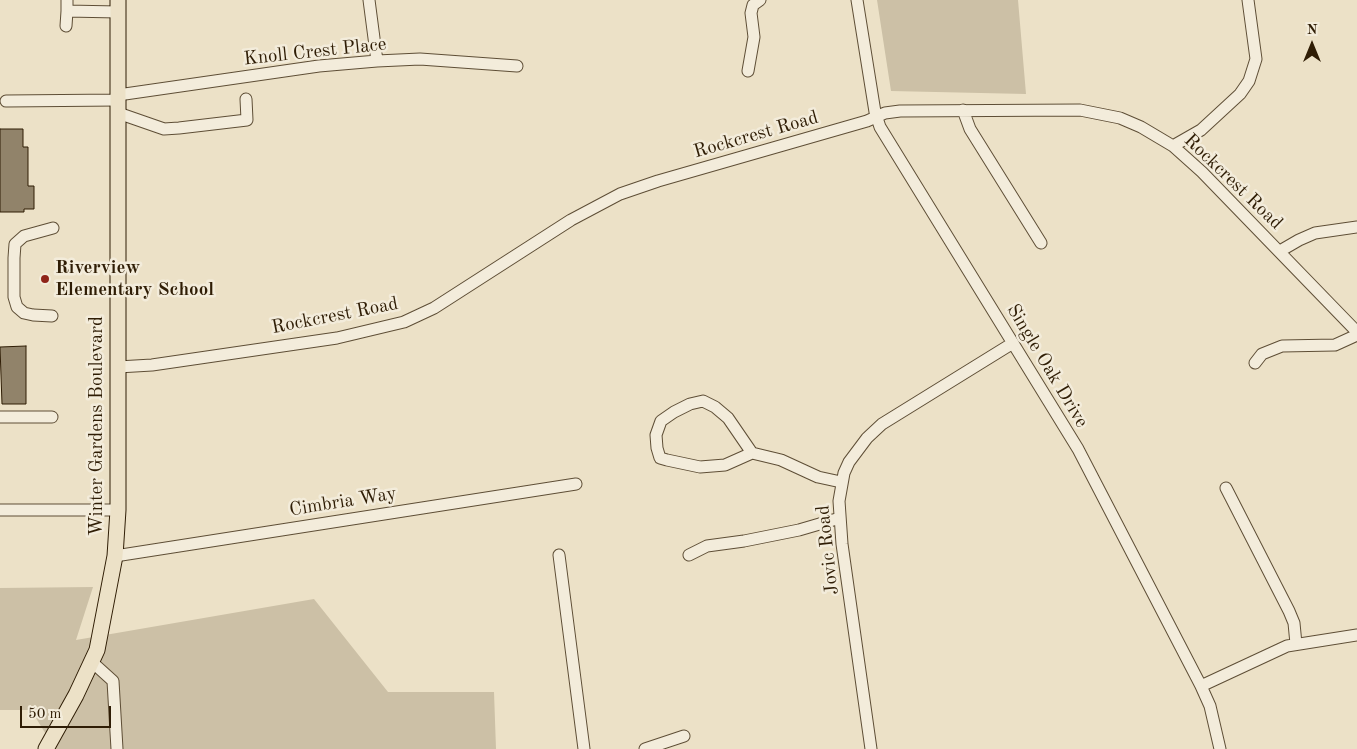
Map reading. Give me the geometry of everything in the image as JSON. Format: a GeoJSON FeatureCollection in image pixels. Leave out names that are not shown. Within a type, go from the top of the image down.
{"type":"FeatureCollection","features":[{"type":"Feature","properties":{"kind":"main road","name":"Winter Gardens Boulevard"},"geometry":{"type":"LineString","coordinates":[[46,749],[76,695],[97,650],[115,556],[118,510],[118,6]]}},
{"type":"Feature","properties":{"kind":"street"},"geometry":{"type":"LineString","coordinates":[[369,0],[377,61]]}},
{"type":"Feature","properties":{"kind":"street"},"geometry":{"type":"LineString","coordinates":[[748,71],[754,37],[751,13],[753,5],[760,0]]}},
{"type":"Feature","properties":{"kind":"street","name":"Single Oak Drive"},"geometry":{"type":"LineString","coordinates":[[857,0],[876,117],[880,127],[1078,449],[1201,686],[1210,706],[1220,749]]}},
{"type":"Feature","properties":{"kind":"street"},"geometry":{"type":"LineString","coordinates":[[1172,146],[1200,130],[1240,94],[1249,81],[1256,60],[1248,0]]}},
{"type":"Feature","properties":{"kind":"street"},"geometry":{"type":"LineString","coordinates":[[66,26],[67,6],[118,6]]}},
{"type":"Feature","properties":{"kind":"street","name":"Knoll Crest Place"},"geometry":{"type":"LineString","coordinates":[[118,102],[319,66],[377,61],[420,60],[517,66]]}},
{"type":"Feature","properties":{"kind":"street"},"geometry":{"type":"LineString","coordinates":[[6,101],[118,102],[164,129],[247,120],[246,99]]}},
{"type":"Feature","properties":{"kind":"street"},"geometry":{"type":"LineString","coordinates":[[963,110],[970,129],[1041,243]]}},
{"type":"Feature","properties":{"kind":"street","name":"Rockcrest Road"},"geometry":{"type":"LineString","coordinates":[[118,367],[152,365],[338,338],[404,322],[434,308],[571,220],[620,194],[658,181],[867,121],[894,111],[1080,110],[1120,118],[1141,128],[1172,146],[1202,172],[1357,333]]}},
{"type":"Feature","properties":{"kind":"street"},"geometry":{"type":"LineString","coordinates":[[1280,251],[1315,233],[1357,227]]}},
{"type":"Feature","properties":{"kind":"street"},"geometry":{"type":"LineString","coordinates":[[52,316],[33,315],[17,307],[14,298],[14,258],[15,244],[24,236],[53,228]]}},
{"type":"Feature","properties":{"kind":"street"},"geometry":{"type":"LineString","coordinates":[[1255,363],[1262,354],[1282,346],[1335,344],[1357,333]]}},
{"type":"Feature","properties":{"kind":"street","name":"Jovic Road"},"geometry":{"type":"LineString","coordinates":[[871,749],[840,518],[841,482],[849,462],[857,450],[882,424],[1013,343]]}},
{"type":"Feature","properties":{"kind":"street"},"geometry":{"type":"LineString","coordinates":[[752,453],[728,418],[715,407],[703,401],[690,404],[661,421],[656,435],[660,458],[700,467],[725,465],[752,453],[781,460],[818,476],[841,482]]}},
{"type":"Feature","properties":{"kind":"street"},"geometry":{"type":"LineString","coordinates":[[0,416],[52,417]]}},
{"type":"Feature","properties":{"kind":"street","name":"Cimbria Way"},"geometry":{"type":"LineString","coordinates":[[115,556],[576,484]]}},
{"type":"Feature","properties":{"kind":"street"},"geometry":{"type":"LineString","coordinates":[[1226,488],[1289,611],[1294,623],[1296,644]]}},
{"type":"Feature","properties":{"kind":"street"},"geometry":{"type":"LineString","coordinates":[[0,510],[118,510]]}},
{"type":"Feature","properties":{"kind":"street"},"geometry":{"type":"LineString","coordinates":[[689,555],[707,546],[799,530],[840,518]]}},
{"type":"Feature","properties":{"kind":"street"},"geometry":{"type":"LineString","coordinates":[[559,555],[584,749]]}},
{"type":"Feature","properties":{"kind":"street"},"geometry":{"type":"LineString","coordinates":[[1201,686],[1287,646],[1357,635]]}},
{"type":"Feature","properties":{"kind":"street"},"geometry":{"type":"LineString","coordinates":[[92,662],[113,681],[117,749]]}},
{"type":"Feature","properties":{"kind":"street"},"geometry":{"type":"LineString","coordinates":[[646,749],[684,736]]}},
{"type":"Feature","properties":{"kind":"shaded area"},"geometry":{"type":"Polygon","coordinates":[[[877,0],[1018,0],[1026,94],[891,91],[877,0]]]}},
{"type":"Feature","properties":{"kind":"shaded area"},"geometry":{"type":"Polygon","coordinates":[[[93,587],[76,640],[314,599],[388,692],[494,692],[496,749],[55,749],[31,710],[0,710],[0,588],[93,587]]]}},
{"type":"Feature","properties":{"kind":"building"},"geometry":{"type":"Polygon","coordinates":[[[0,129],[23,129],[23,147],[28,147],[28,186],[34,186],[34,209],[24,209],[24,212],[0,212],[0,129]]]}},
{"type":"Feature","properties":{"kind":"building"},"geometry":{"type":"Polygon","coordinates":[[[26,346],[26,404],[2,404],[0,347],[26,346]]]}},
{"type":"Feature","properties":{"kind":"place","name":"Riverview Elementary School"},"geometry":{"type":"Point","coordinates":[45,279]}}]}
